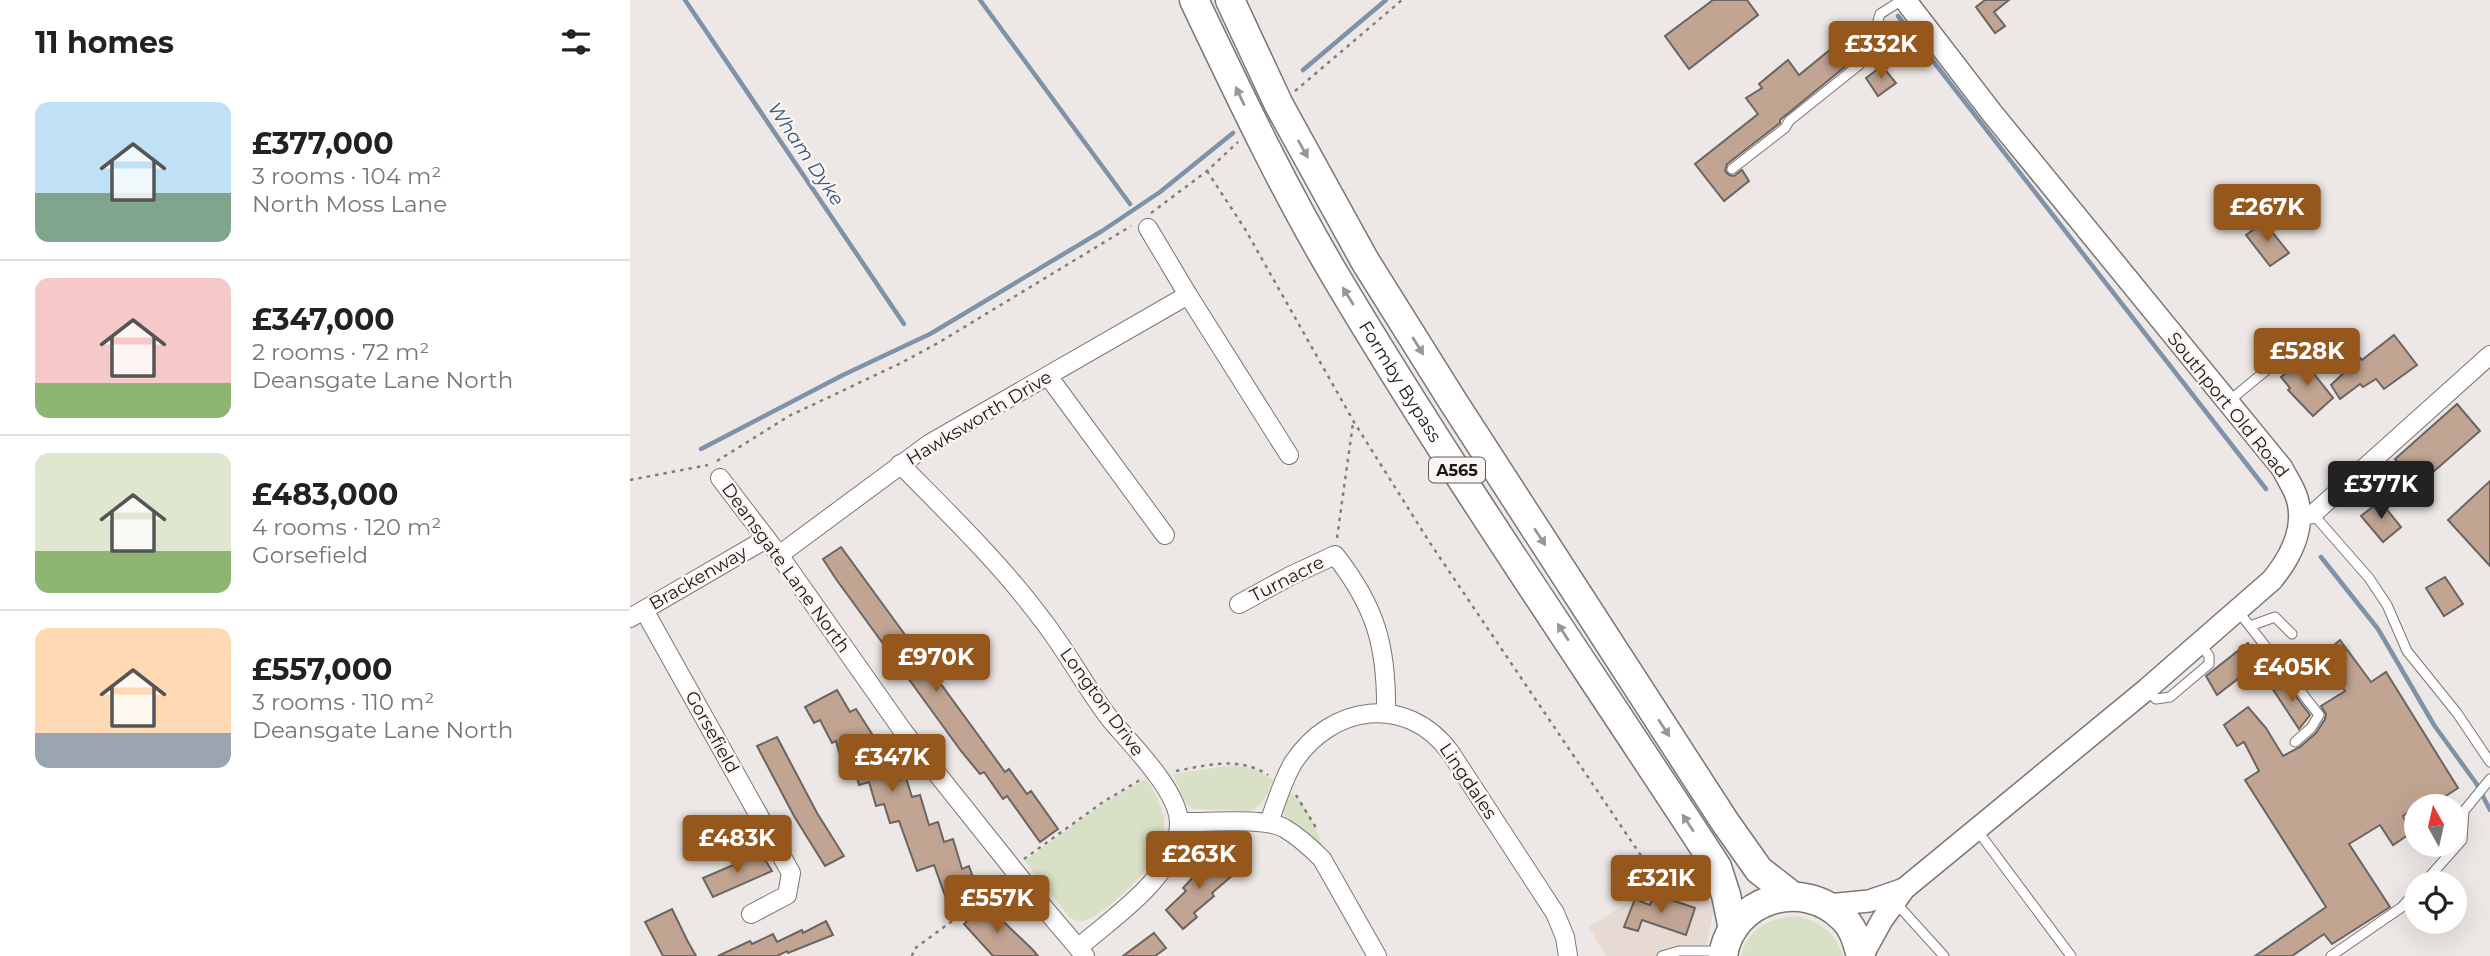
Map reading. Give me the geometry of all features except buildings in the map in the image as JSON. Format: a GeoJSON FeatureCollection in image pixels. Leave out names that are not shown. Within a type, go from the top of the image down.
{"type":"FeatureCollection","features":[{"type":"Feature","properties":{"kind":"highway","name":"Formby Bypass"},"geometry":{"type":"LineString","coordinates":[[1194,0],[1254,128],[1336,276],[1424,420],[1717,867],[1726,895],[1726,946]]}},
{"type":"Feature","properties":{"kind":"highway","name":"Formby Bypass"},"geometry":{"type":"LineString","coordinates":[[1230,0],[1279,105],[1365,261],[1497,471],[1725,822],[1759,870],[1791,895]]}},
{"type":"Feature","properties":{"kind":"highway","name":"A565"},"geometry":{"type":"LineString","coordinates":[[1791,895],[1828,905]]}},
{"type":"Feature","properties":{"kind":"highway"},"geometry":{"type":"LineString","coordinates":[[1726,946],[1748,912],[1768,900],[1791,895]]}},
{"type":"Feature","properties":{"kind":"highway"},"geometry":{"type":"LineString","coordinates":[[1828,905],[1844,919],[1856,936],[1862,956]]}},
{"type":"Feature","properties":{"kind":"street","name":"Southport Old Road"},"geometry":{"type":"LineString","coordinates":[[1903,0],[2282,468],[2306,515]]}},
{"type":"Feature","properties":{"kind":"street"},"geometry":{"type":"LineString","coordinates":[[1140,224],[1289,454]]}},
{"type":"Feature","properties":{"kind":"street","name":"Hawksworth Drive"},"geometry":{"type":"LineString","coordinates":[[779,555],[929,444],[1188,295]]}},
{"type":"Feature","properties":{"kind":"street"},"geometry":{"type":"LineString","coordinates":[[1862,956],[1900,895],[2200,642],[2244,619],[2288,558],[2306,515],[2490,355]]}},
{"type":"Feature","properties":{"kind":"street"},"geometry":{"type":"LineString","coordinates":[[1048,376],[1165,534]]}},
{"type":"Feature","properties":{"kind":"street","name":"Longton Drive"},"geometry":{"type":"LineString","coordinates":[[900,464],[1044,621],[1109,717],[1156,774],[1170,795],[1180,822]]}},
{"type":"Feature","properties":{"kind":"street","name":"Deansgate Lane North"},"geometry":{"type":"LineString","coordinates":[[720,478],[779,555],[903,731],[1081,952]]}},
{"type":"Feature","properties":{"kind":"street","name":"Brackenway"},"geometry":{"type":"LineString","coordinates":[[637,614],[766,539]]}},
{"type":"Feature","properties":{"kind":"street","name":"Turnacre"},"geometry":{"type":"LineString","coordinates":[[1239,604],[1335,555],[1368,607],[1379,632],[1385,659],[1386,712]]}},
{"type":"Feature","properties":{"kind":"street","name":"Gorsefield"},"geometry":{"type":"LineString","coordinates":[[637,614],[791,873],[787,895],[751,914]]}},
{"type":"Feature","properties":{"kind":"street","name":"Lingdales"},"geometry":{"type":"LineString","coordinates":[[1269,823],[1282,783],[1294,761],[1316,739],[1339,722],[1359,715],[1386,712],[1421,724],[1434,733],[1450,752],[1555,913],[1565,937],[1568,956]]}},
{"type":"Feature","properties":{"kind":"street"},"geometry":{"type":"LineString","coordinates":[[1081,952],[1156,879],[1174,851],[1180,822],[1269,823],[1283,828],[1310,846],[1322,859],[1377,956]]}},
{"type":"Feature","properties":{"kind":"street"},"geometry":{"type":"LineString","coordinates":[[1828,905],[1900,895]]}},
{"type":"Feature","properties":{"kind":"lane"},"geometry":{"type":"LineString","coordinates":[[1732,169],[1859,65],[1861,48],[1880,14],[1903,0]]}},
{"type":"Feature","properties":{"kind":"lane"},"geometry":{"type":"LineString","coordinates":[[2227,402],[2297,345]]}},
{"type":"Feature","properties":{"kind":"lane"},"geometry":{"type":"LineString","coordinates":[[2306,515],[2369,578],[2387,605],[2407,651],[2457,713],[2490,762]]}},
{"type":"Feature","properties":{"kind":"lane"},"geometry":{"type":"LineString","coordinates":[[2244,619],[2275,617],[2292,634]]}},
{"type":"Feature","properties":{"kind":"lane"},"geometry":{"type":"LineString","coordinates":[[2244,619],[2319,715],[2295,742]]}},
{"type":"Feature","properties":{"kind":"lane"},"geometry":{"type":"LineString","coordinates":[[2435,871],[2462,840],[2464,811],[2490,779]]}},
{"type":"Feature","properties":{"kind":"lane"},"geometry":{"type":"LineString","coordinates":[[1977,830],[2071,956]]}},
{"type":"Feature","properties":{"kind":"lane"},"geometry":{"type":"LineString","coordinates":[[1900,895],[1944,956]]}},
{"type":"Feature","properties":{"kind":"lane"},"geometry":{"type":"LineString","coordinates":[[2331,956],[2404,905]]}},
{"type":"Feature","properties":{"kind":"lane"},"geometry":{"type":"LineString","coordinates":[[1662,956],[1726,946]]}},
{"type":"Feature","properties":{"kind":"path"},"geometry":{"type":"LineString","coordinates":[[1279,105],[1402,0]]}},
{"type":"Feature","properties":{"kind":"path"},"geometry":{"type":"LineString","coordinates":[[630,480],[713,464],[789,416],[938,343],[1140,224],[1207,171],[1254,128]]}},
{"type":"Feature","properties":{"kind":"path"},"geometry":{"type":"LineString","coordinates":[[1207,171],[1245,229],[1354,422],[1430,543],[1646,863],[1660,868],[1717,867]]}},
{"type":"Feature","properties":{"kind":"path"},"geometry":{"type":"LineString","coordinates":[[1335,555],[1354,422]]}},
{"type":"Feature","properties":{"kind":"path"},"geometry":{"type":"LineString","coordinates":[[912,956],[914,949],[1009,879]]}},
{"type":"Feature","properties":{"kind":"shaded area"},"geometry":{"type":"Polygon","coordinates":[[[1663,880],[1707,894],[1714,909],[1704,956],[1606,956],[1589,927],[1663,880]]]}},
{"type":"Feature","properties":{"kind":"green space"},"geometry":{"type":"Polygon","coordinates":[[[1234,765],[1255,769],[1273,780],[1267,794],[1255,809],[1193,809],[1185,802],[1173,774],[1234,765]]]}},
{"type":"Feature","properties":{"kind":"green space"},"geometry":{"type":"Polygon","coordinates":[[[1146,779],[1159,802],[1164,818],[1164,836],[1158,854],[1141,876],[1105,909],[1084,921],[1070,918],[1025,861],[1099,807],[1146,779]]]}},
{"type":"Feature","properties":{"kind":"green space"},"geometry":{"type":"Polygon","coordinates":[[[1287,790],[1311,818],[1323,852],[1285,817],[1282,805],[1287,790]]]}},
{"type":"Feature","properties":{"kind":"green space"},"geometry":{"type":"Polygon","coordinates":[[[1798,916],[1826,930],[1836,941],[1843,956],[1741,956],[1749,938],[1762,926],[1779,919],[1798,916]]]}},
{"type":"Feature","properties":{"kind":"waterway","name":"Wham Dyke"},"geometry":{"type":"LineString","coordinates":[[685,0],[904,324]]}},
{"type":"Feature","properties":{"kind":"waterway","name":"Wham Dyke"},"geometry":{"type":"LineString","coordinates":[[980,0],[1130,204]]}},
{"type":"Feature","properties":{"kind":"waterway"},"geometry":{"type":"LineString","coordinates":[[1303,70],[1386,0]]}},
{"type":"Feature","properties":{"kind":"waterway"},"geometry":{"type":"LineString","coordinates":[[1898,16],[2266,489]]}},
{"type":"Feature","properties":{"kind":"waterway"},"geometry":{"type":"LineString","coordinates":[[701,449],[843,375],[930,334],[1102,231],[1160,192],[1233,133]]}},
{"type":"Feature","properties":{"kind":"waterway"},"geometry":{"type":"LineString","coordinates":[[2321,557],[2378,629],[2434,725],[2476,783],[2490,810]]}}]}
